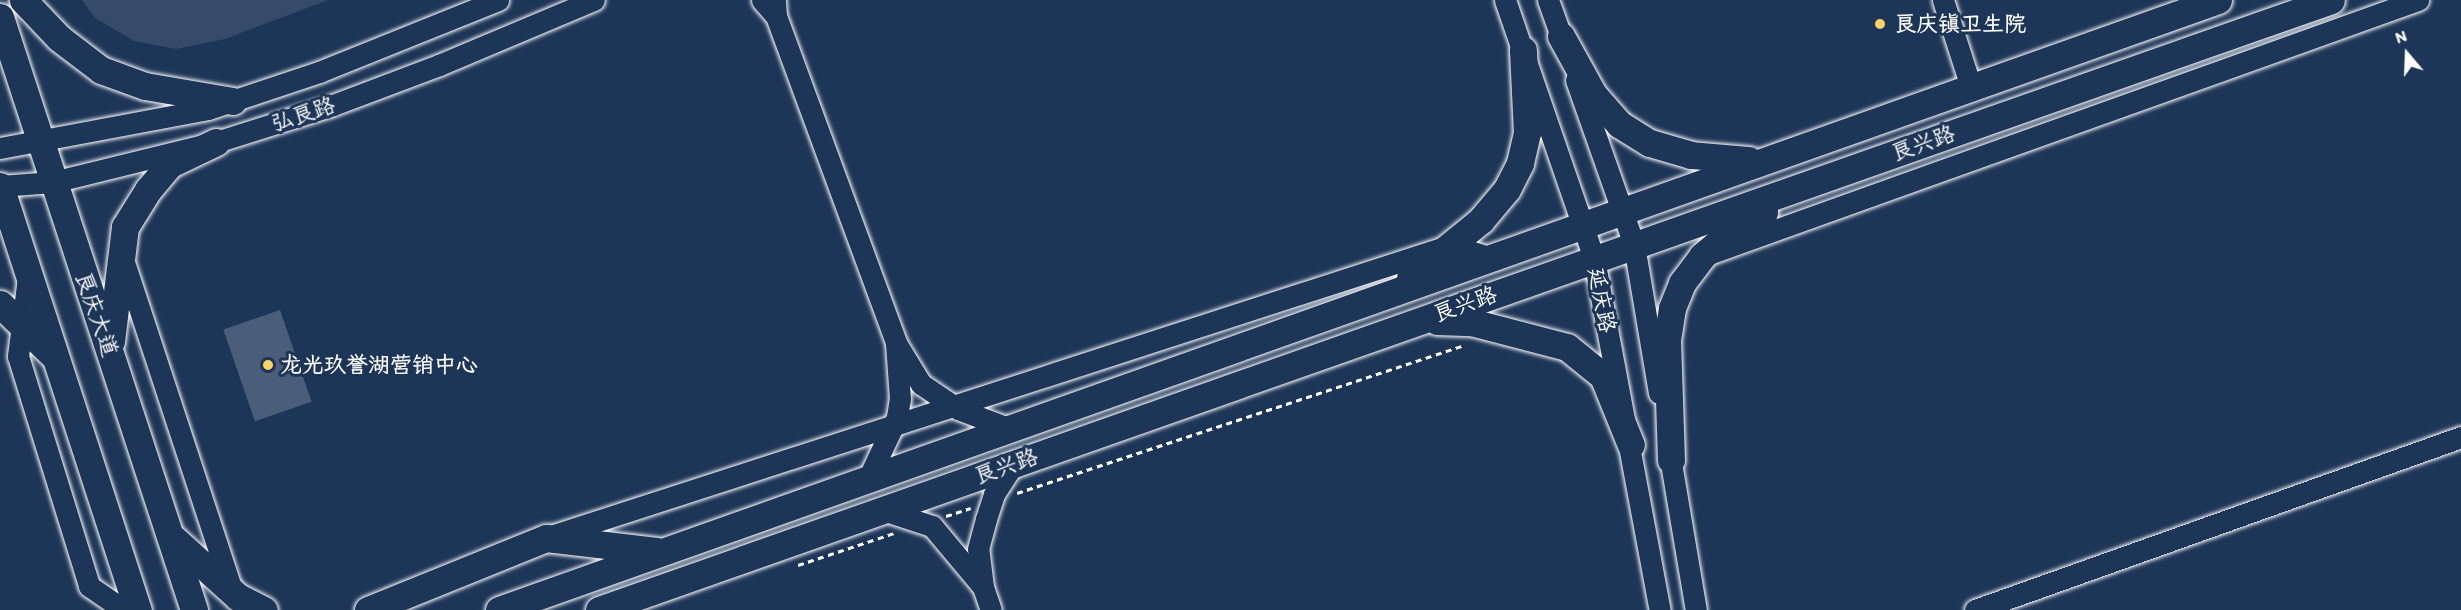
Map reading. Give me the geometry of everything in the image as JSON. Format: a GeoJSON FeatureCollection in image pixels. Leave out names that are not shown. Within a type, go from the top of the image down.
{"type":"FeatureCollection","features":[{"type":"Feature","properties":{"kind":"main road"},"geometry":{"type":"LineString","coordinates":[[22,0],[59,38],[101,70],[145,86],[233,101]]}},
{"type":"Feature","properties":{"kind":"main road","name":"良兴路"},"geometry":{"type":"LineString","coordinates":[[499,610],[1584,223],[2218,0]]}},
{"type":"Feature","properties":{"kind":"main road","name":"良兴路"},"geometry":{"type":"LineString","coordinates":[[598,610],[2331,0]]}},
{"type":"Feature","properties":{"kind":"main road","name":"良庆大道"},"geometry":{"type":"LineString","coordinates":[[0,17],[52,182],[110,351],[194,610]]}},
{"type":"Feature","properties":{"kind":"main road"},"geometry":{"type":"LineString","coordinates":[[1561,36],[1593,94],[1630,130],[1650,142],[1691,155],[1728,160],[1765,160]]}},
{"type":"Feature","properties":{"kind":"main road"},"geometry":{"type":"LineString","coordinates":[[1393,291],[1481,220],[1507,189],[1520,163],[1527,133],[1523,50]]}},
{"type":"Feature","properties":{"kind":"main road"},"geometry":{"type":"LineString","coordinates":[[110,351],[120,252],[125,227],[148,189],[170,164],[216,142]]}},
{"type":"Feature","properties":{"kind":"main road"},"geometry":{"type":"LineString","coordinates":[[1671,460],[1667,340],[1672,308],[1682,283],[1702,256],[1729,233],[1832,175]]}},
{"type":"Feature","properties":{"kind":"main road"},"geometry":{"type":"LineString","coordinates":[[0,186],[138,610]]}},
{"type":"Feature","properties":{"kind":"main road"},"geometry":{"type":"LineString","coordinates":[[0,304],[56,358]]}},
{"type":"Feature","properties":{"kind":"main road"},"geometry":{"type":"LineString","coordinates":[[1418,321],[1471,322],[1567,347],[1604,376],[1631,446]]}},
{"type":"Feature","properties":{"kind":"main road"},"geometry":{"type":"LineString","coordinates":[[170,534],[232,592],[264,610]]}},
{"type":"Feature","properties":{"kind":"main road"},"geometry":{"type":"LineString","coordinates":[[368,610],[546,538],[663,552]]}},
{"type":"Feature","properties":{"kind":"street","name":"弘良路"},"geometry":{"type":"LineString","coordinates":[[0,148],[39,142],[233,101],[319,72],[498,0]]}},
{"type":"Feature","properties":{"kind":"street","name":"弘良路"},"geometry":{"type":"LineString","coordinates":[[0,186],[52,182],[216,142],[407,77],[594,0]]}},
{"type":"Feature","properties":{"kind":"street"},"geometry":{"type":"LineString","coordinates":[[762,0],[776,8],[896,343],[921,384],[954,406],[1008,428]]}},
{"type":"Feature","properties":{"kind":"street","name":"延庆路"},"geometry":{"type":"LineString","coordinates":[[1505,0],[1584,223],[1594,259],[1631,446],[1660,610]]}},
{"type":"Feature","properties":{"kind":"street","name":"延庆路"},"geometry":{"type":"LineString","coordinates":[[1548,0],[1634,245],[1696,610]]}},
{"type":"Feature","properties":{"kind":"street"},"geometry":{"type":"LineString","coordinates":[[1943,0],[1971,87]]}},
{"type":"Feature","properties":{"kind":"street"},"geometry":{"type":"LineString","coordinates":[[1702,256],[2418,0]]}},
{"type":"Feature","properties":{"kind":"street"},"geometry":{"type":"LineString","coordinates":[[546,538],[1451,245],[1490,257]]}},
{"type":"Feature","properties":{"kind":"street"},"geometry":{"type":"LineString","coordinates":[[120,252],[232,592]]}},
{"type":"Feature","properties":{"kind":"street"},"geometry":{"type":"LineString","coordinates":[[28,274],[18,356],[89,586],[124,610]]}},
{"type":"Feature","properties":{"kind":"street"},"geometry":{"type":"LineString","coordinates":[[868,479],[893,426],[900,399],[896,343]]}},
{"type":"Feature","properties":{"kind":"street"},"geometry":{"type":"LineString","coordinates":[[1975,610],[2461,436]]}},
{"type":"Feature","properties":{"kind":"street"},"geometry":{"type":"LineString","coordinates":[[991,610],[983,587],[978,549],[991,501],[1014,464]]}},
{"type":"Feature","properties":{"kind":"street"},"geometry":{"type":"LineString","coordinates":[[883,510],[924,524],[946,539],[983,587]]}},
{"type":"Feature","properties":{"kind":"path"},"geometry":{"type":"LineString","coordinates":[[787,569],[1465,344]]}},
{"type":"Feature","properties":{"kind":"shaded area"},"geometry":{"type":"Polygon","coordinates":[[[82,0],[328,0],[225,39],[176,49],[134,41],[95,18],[82,0]]]}},
{"type":"Feature","properties":{"kind":"building","name":"龙光玖誉湖营销中心"},"geometry":{"type":"Polygon","coordinates":[[[280,310],[312,402],[255,421],[223,330],[280,310]]]}},
{"type":"Feature","properties":{"kind":"place","name":"良庆镇卫生院"},"geometry":{"type":"Point","coordinates":[1880,24]}},
{"type":"Feature","properties":{"kind":"place","name":"龙光玖誉湖营销中心"},"geometry":{"type":"Point","coordinates":[268,365]}}]}
